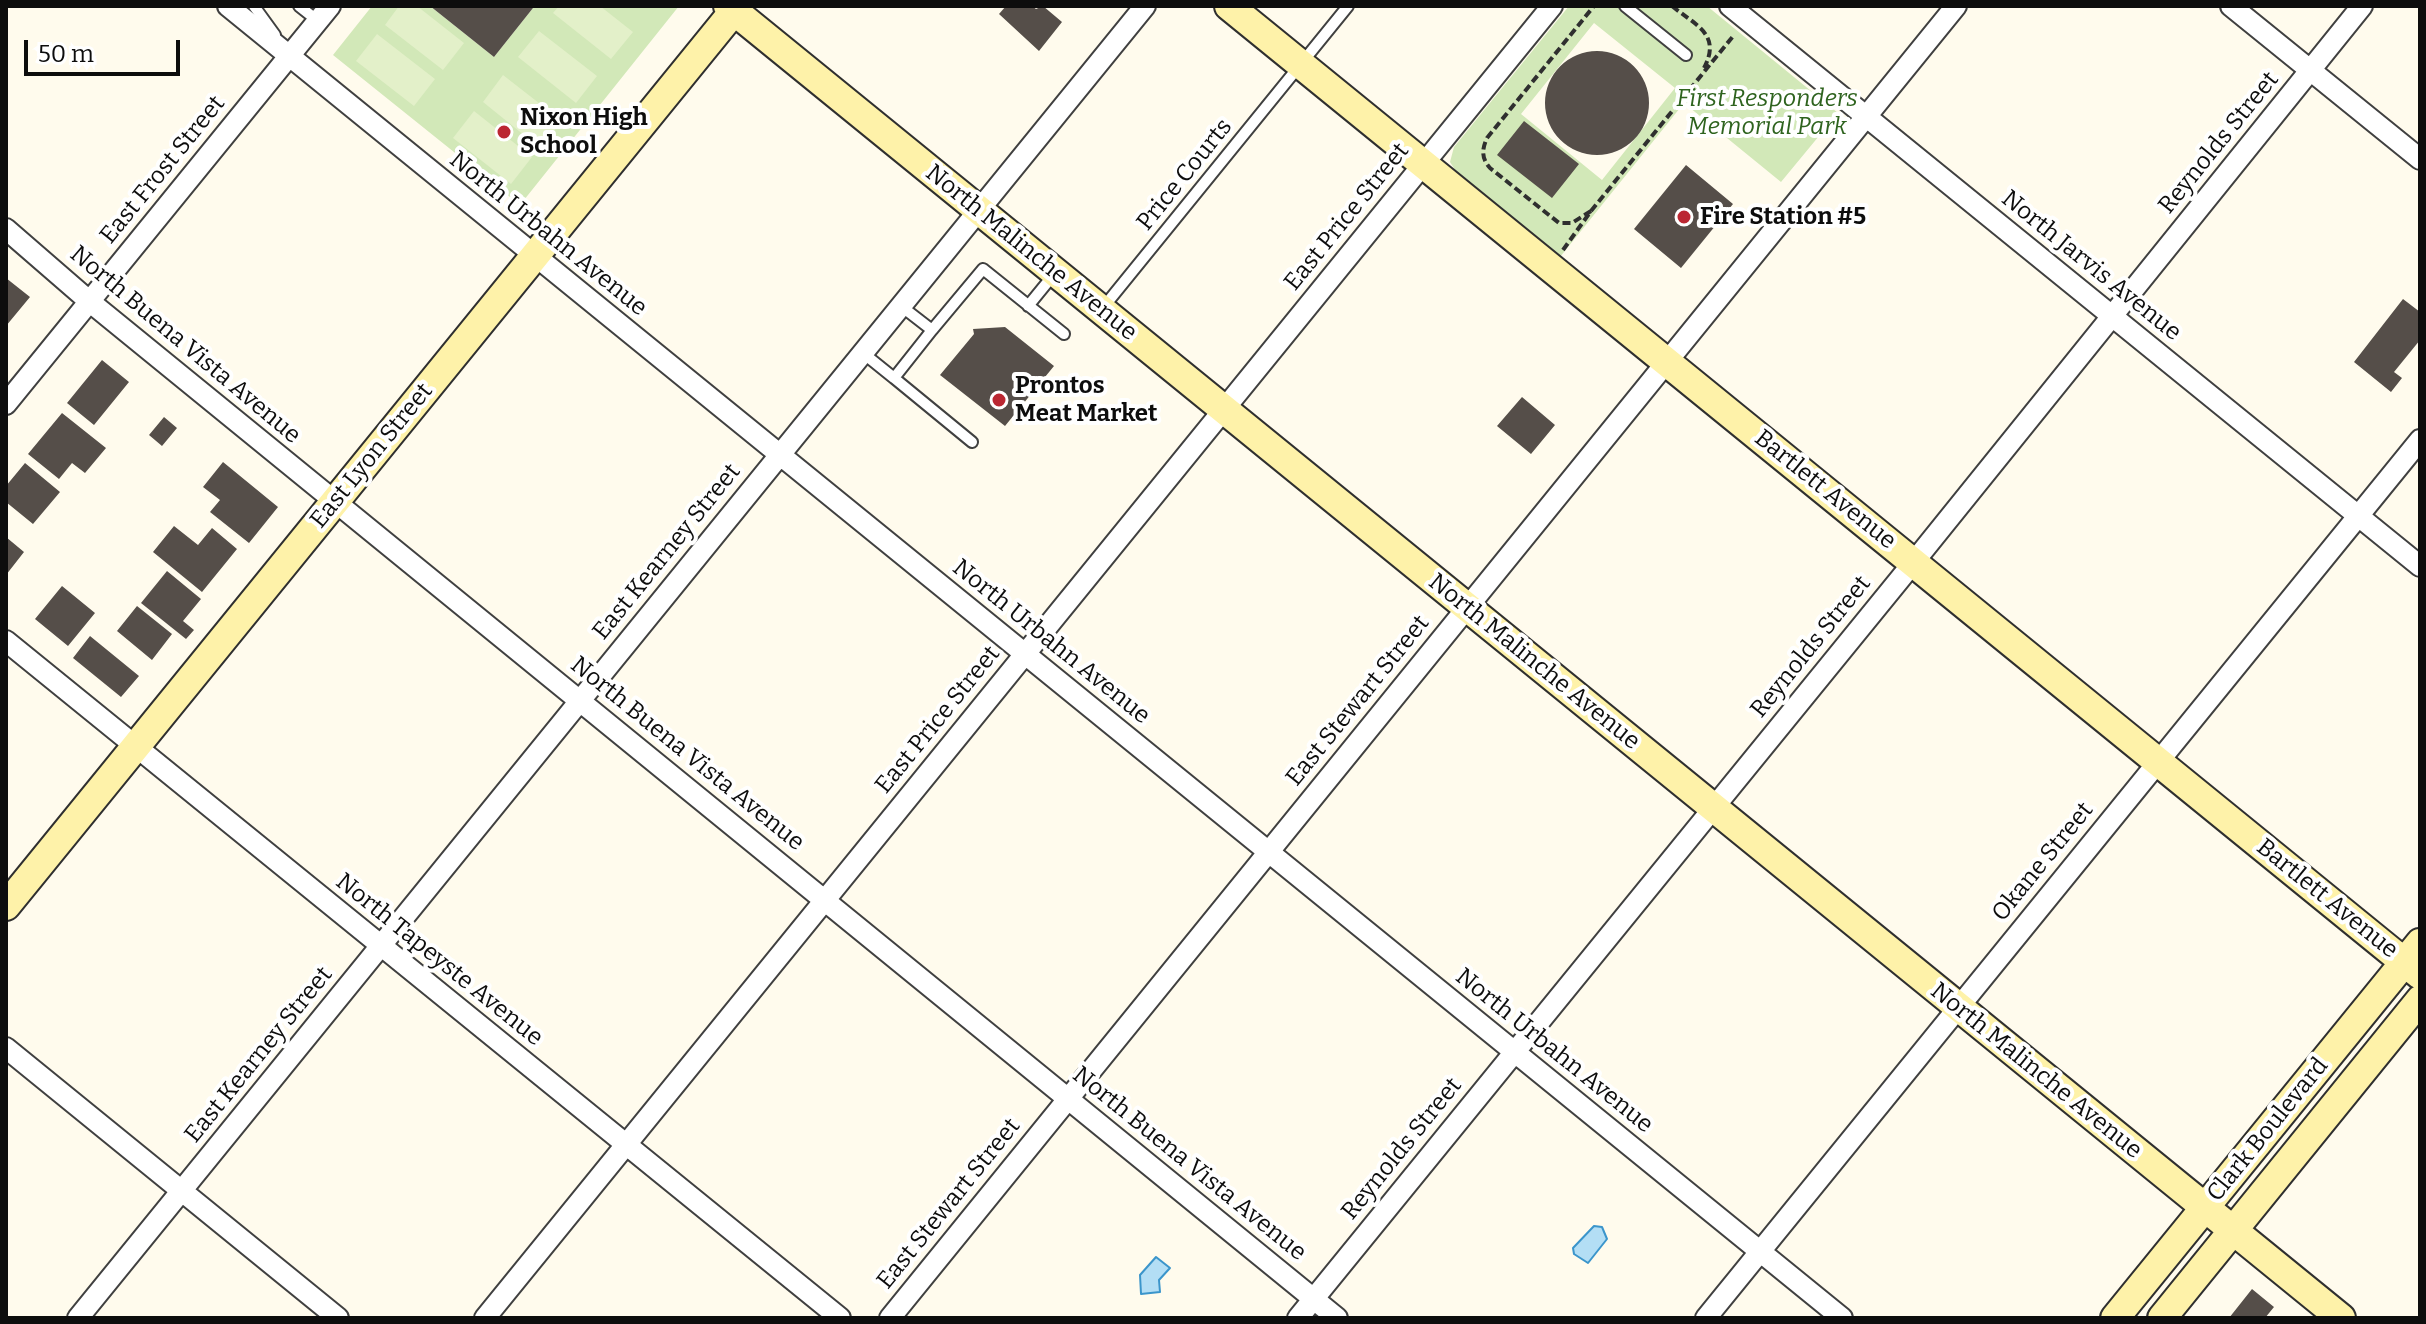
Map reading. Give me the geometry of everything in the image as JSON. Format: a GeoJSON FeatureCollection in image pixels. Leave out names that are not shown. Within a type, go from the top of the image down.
{"type":"FeatureCollection","features":[{"type":"Feature","properties":{"kind":"main road","name":"Bartlett Avenue"},"geometry":{"type":"LineString","coordinates":[[1229,6],[2158,762],[2415,960]]}},
{"type":"Feature","properties":{"kind":"main road","name":"North Malinche Avenue"},"geometry":{"type":"LineString","coordinates":[[733,8],[2341,1318]]}},
{"type":"Feature","properties":{"kind":"main road","name":"East Lyon Street"},"geometry":{"type":"LineString","coordinates":[[6,906],[733,8]]}},
{"type":"Feature","properties":{"kind":"main road","name":"Clark Boulevard"},"geometry":{"type":"LineString","coordinates":[[2115,1318],[2204,1208],[2415,960]]}},
{"type":"Feature","properties":{"kind":"main road","name":"Clark Boulevard"},"geometry":{"type":"LineString","coordinates":[[2162,1318],[2420,1000]]}},
{"type":"Feature","properties":{"kind":"street","name":"North Urbahn Avenue"},"geometry":{"type":"LineString","coordinates":[[228,6],[1842,1318]]}},
{"type":"Feature","properties":{"kind":"street","name":"East Kearney Street"},"geometry":{"type":"LineString","coordinates":[[78,1318],[1145,6]]}},
{"type":"Feature","properties":{"kind":"street","name":"East Price Street"},"geometry":{"type":"LineString","coordinates":[[485,1318],[1552,6]]}},
{"type":"Feature","properties":{"kind":"street","name":"North Jarvis Avenue"},"geometry":{"type":"LineString","coordinates":[[1730,6],[2420,566]]}},
{"type":"Feature","properties":{"kind":"street","name":"East Stewart Street"},"geometry":{"type":"LineString","coordinates":[[890,1318],[1956,6]]}},
{"type":"Feature","properties":{"kind":"street"},"geometry":{"type":"LineString","coordinates":[[2231,6],[2420,159]]}},
{"type":"Feature","properties":{"kind":"street","name":"Reynolds Street"},"geometry":{"type":"LineString","coordinates":[[1298,1318],[2362,6]]}},
{"type":"Feature","properties":{"kind":"street","name":"East Frost Street"},"geometry":{"type":"LineString","coordinates":[[6,404],[324,14]]}},
{"type":"Feature","properties":{"kind":"street","name":"North Buena Vista Avenue"},"geometry":{"type":"LineString","coordinates":[[6,229],[89,301],[1337,1318]]}},
{"type":"Feature","properties":{"kind":"street","name":"Okane Street"},"geometry":{"type":"LineString","coordinates":[[1706,1318],[2420,440]]}},
{"type":"Feature","properties":{"kind":"street","name":"North Tapeyste Avenue"},"geometry":{"type":"LineString","coordinates":[[6,641],[840,1318]]}},
{"type":"Feature","properties":{"kind":"street"},"geometry":{"type":"LineString","coordinates":[[6,1048],[338,1318]]}},
{"type":"Feature","properties":{"kind":"lane"},"geometry":{"type":"LineString","coordinates":[[254,6],[289,56]]}},
{"type":"Feature","properties":{"kind":"lane"},"geometry":{"type":"LineString","coordinates":[[299,6],[324,14]]}},
{"type":"Feature","properties":{"kind":"lane","name":"Price Courts"},"geometry":{"type":"LineString","coordinates":[[1101,310],[1348,6]]}},
{"type":"Feature","properties":{"kind":"lane"},"geometry":{"type":"LineString","coordinates":[[1625,6],[1686,55]]}},
{"type":"Feature","properties":{"kind":"lane"},"geometry":{"type":"LineString","coordinates":[[894,378],[983,269],[1064,334]]}},
{"type":"Feature","properties":{"kind":"lane"},"geometry":{"type":"LineString","coordinates":[[1028,306],[1056,273]]}},
{"type":"Feature","properties":{"kind":"lane"},"geometry":{"type":"LineString","coordinates":[[901,306],[932,330]]}},
{"type":"Feature","properties":{"kind":"lane"},"geometry":{"type":"LineString","coordinates":[[863,353],[972,442]]}},
{"type":"Feature","properties":{"kind":"path"},"geometry":{"type":"LineString","coordinates":[[1591,211],[1572,223],[1559,223],[1490,168],[1482,151],[1487,138],[1594,6]]}},
{"type":"Feature","properties":{"kind":"path"},"geometry":{"type":"LineString","coordinates":[[1672,6],[1703,31],[1710,41],[1711,53],[1701,73]]}},
{"type":"Feature","properties":{"kind":"path"},"geometry":{"type":"LineString","coordinates":[[1561,252],[1701,73],[1735,35]]}},
{"type":"Feature","properties":{"kind":"green space","name":"Nixon High School"},"geometry":{"type":"Polygon","coordinates":[[[372,6],[430,6],[494,57],[533,8],[531,6],[679,6],[520,205],[333,55],[372,6]]]}},
{"type":"Feature","properties":{"kind":"green space"},"geometry":{"type":"Polygon","coordinates":[[[399,6],[417,6],[464,43],[443,70],[385,25],[399,6]]]}},
{"type":"Feature","properties":{"kind":"green space"},"geometry":{"type":"Polygon","coordinates":[[[559,6],[600,6],[633,32],[611,59],[553,13],[559,6]]]}},
{"type":"Feature","properties":{"kind":"green space","name":"First Responders Memorial Park"},"geometry":{"type":"Polygon","coordinates":[[[1569,6],[1707,6],[1838,113],[1781,182],[1684,103],[1560,257],[1459,176],[1450,162],[1454,147],[1569,6]],[[1594,23],[1521,114],[1602,180],[1675,88],[1594,23]]]}},
{"type":"Feature","properties":{"kind":"green space"},"geometry":{"type":"Polygon","coordinates":[[[539,31],[597,76],[576,103],[518,57],[539,31]]]}},
{"type":"Feature","properties":{"kind":"green space"},"geometry":{"type":"Polygon","coordinates":[[[377,34],[435,79],[414,106],[356,61],[377,34]]]}},
{"type":"Feature","properties":{"kind":"green space"},"geometry":{"type":"Polygon","coordinates":[[[503,75],[562,121],[540,148],[483,102],[503,75]]]}},
{"type":"Feature","properties":{"kind":"green space"},"geometry":{"type":"Polygon","coordinates":[[[474,111],[532,157],[511,184],[453,138],[474,111]]]}},
{"type":"Feature","properties":{"kind":"water"},"geometry":{"type":"Polygon","coordinates":[[[1594,1226],[1602,1227],[1607,1239],[1588,1263],[1574,1254],[1573,1248],[1594,1226]]]}},
{"type":"Feature","properties":{"kind":"water"},"geometry":{"type":"Polygon","coordinates":[[[1156,1257],[1170,1268],[1159,1280],[1160,1292],[1141,1294],[1140,1275],[1156,1257]]]}},
{"type":"Feature","properties":{"kind":"building"},"geometry":{"type":"Polygon","coordinates":[[[430,6],[531,6],[533,8],[494,57],[430,6]]]}},
{"type":"Feature","properties":{"kind":"building"},"geometry":{"type":"Polygon","coordinates":[[[1006,6],[1032,6],[1036,9],[1043,6],[1062,22],[1039,51],[999,14],[1006,6]]]}},
{"type":"Feature","properties":{"kind":"building"},"geometry":{"type":"Polygon","coordinates":[[[1597,51],[1617,55],[1634,66],[1645,83],[1649,103],[1645,123],[1634,140],[1617,151],[1597,155],[1577,151],[1560,140],[1549,123],[1545,103],[1549,83],[1560,66],[1577,55],[1597,51]]]}},
{"type":"Feature","properties":{"kind":"building"},"geometry":{"type":"Polygon","coordinates":[[[1524,121],[1579,164],[1552,198],[1497,155],[1524,121]]]}},
{"type":"Feature","properties":{"kind":"building","name":"Fire Station #5"},"geometry":{"type":"Polygon","coordinates":[[[1686,165],[1733,204],[1681,268],[1634,229],[1686,165]]]}},
{"type":"Feature","properties":{"kind":"building"},"geometry":{"type":"Polygon","coordinates":[[[6,278],[30,297],[6,326],[6,278]]]}},
{"type":"Feature","properties":{"kind":"building"},"geometry":{"type":"Polygon","coordinates":[[[2403,299],[2420,312],[2420,340],[2394,372],[2402,378],[2391,392],[2354,362],[2403,299]]]}},
{"type":"Feature","properties":{"kind":"building","name":"Prontos Meat Market"},"geometry":{"type":"Polygon","coordinates":[[[1005,327],[1054,366],[1005,426],[940,375],[974,334],[973,329],[1005,327]]]}},
{"type":"Feature","properties":{"kind":"building"},"geometry":{"type":"Polygon","coordinates":[[[102,360],[129,382],[94,425],[67,403],[102,360]]]}},
{"type":"Feature","properties":{"kind":"building"},"geometry":{"type":"Polygon","coordinates":[[[1522,397],[1555,425],[1531,454],[1497,426],[1522,397]]]}},
{"type":"Feature","properties":{"kind":"building"},"geometry":{"type":"Polygon","coordinates":[[[62,413],[106,448],[85,473],[72,463],[59,479],[28,454],[62,413]]]}},
{"type":"Feature","properties":{"kind":"building"},"geometry":{"type":"Polygon","coordinates":[[[164,417],[177,428],[162,446],[149,435],[164,417]]]}},
{"type":"Feature","properties":{"kind":"building"},"geometry":{"type":"Polygon","coordinates":[[[223,462],[278,507],[249,543],[210,512],[220,500],[203,487],[223,462]]]}},
{"type":"Feature","properties":{"kind":"building"},"geometry":{"type":"Polygon","coordinates":[[[25,463],[60,492],[33,524],[6,502],[6,486],[25,463]]]}},
{"type":"Feature","properties":{"kind":"building"},"geometry":{"type":"Polygon","coordinates":[[[174,526],[198,545],[212,528],[237,549],[202,592],[153,552],[174,526]]]}},
{"type":"Feature","properties":{"kind":"building"},"geometry":{"type":"Polygon","coordinates":[[[6,537],[24,552],[6,575],[6,537]]]}},
{"type":"Feature","properties":{"kind":"building"},"geometry":{"type":"Polygon","coordinates":[[[167,571],[201,599],[183,621],[194,630],[186,639],[141,603],[167,571]]]}},
{"type":"Feature","properties":{"kind":"building"},"geometry":{"type":"Polygon","coordinates":[[[62,586],[95,613],[68,646],[35,619],[62,586]]]}},
{"type":"Feature","properties":{"kind":"building"},"geometry":{"type":"Polygon","coordinates":[[[137,606],[172,634],[152,660],[117,631],[137,606]]]}},
{"type":"Feature","properties":{"kind":"building"},"geometry":{"type":"Polygon","coordinates":[[[90,636],[139,676],[121,697],[73,658],[90,636]]]}},
{"type":"Feature","properties":{"kind":"building"},"geometry":{"type":"Polygon","coordinates":[[[2252,1289],[2274,1307],[2265,1318],[2229,1318],[2252,1289]]]}},
{"type":"Feature","properties":{"kind":"place","name":"Nixon High School"},"geometry":{"type":"Point","coordinates":[504,132]}},
{"type":"Feature","properties":{"kind":"place","name":"Fire Station #5"},"geometry":{"type":"Point","coordinates":[1684,217]}},
{"type":"Feature","properties":{"kind":"place","name":"Prontos Meat Market"},"geometry":{"type":"Point","coordinates":[999,400]}}]}
